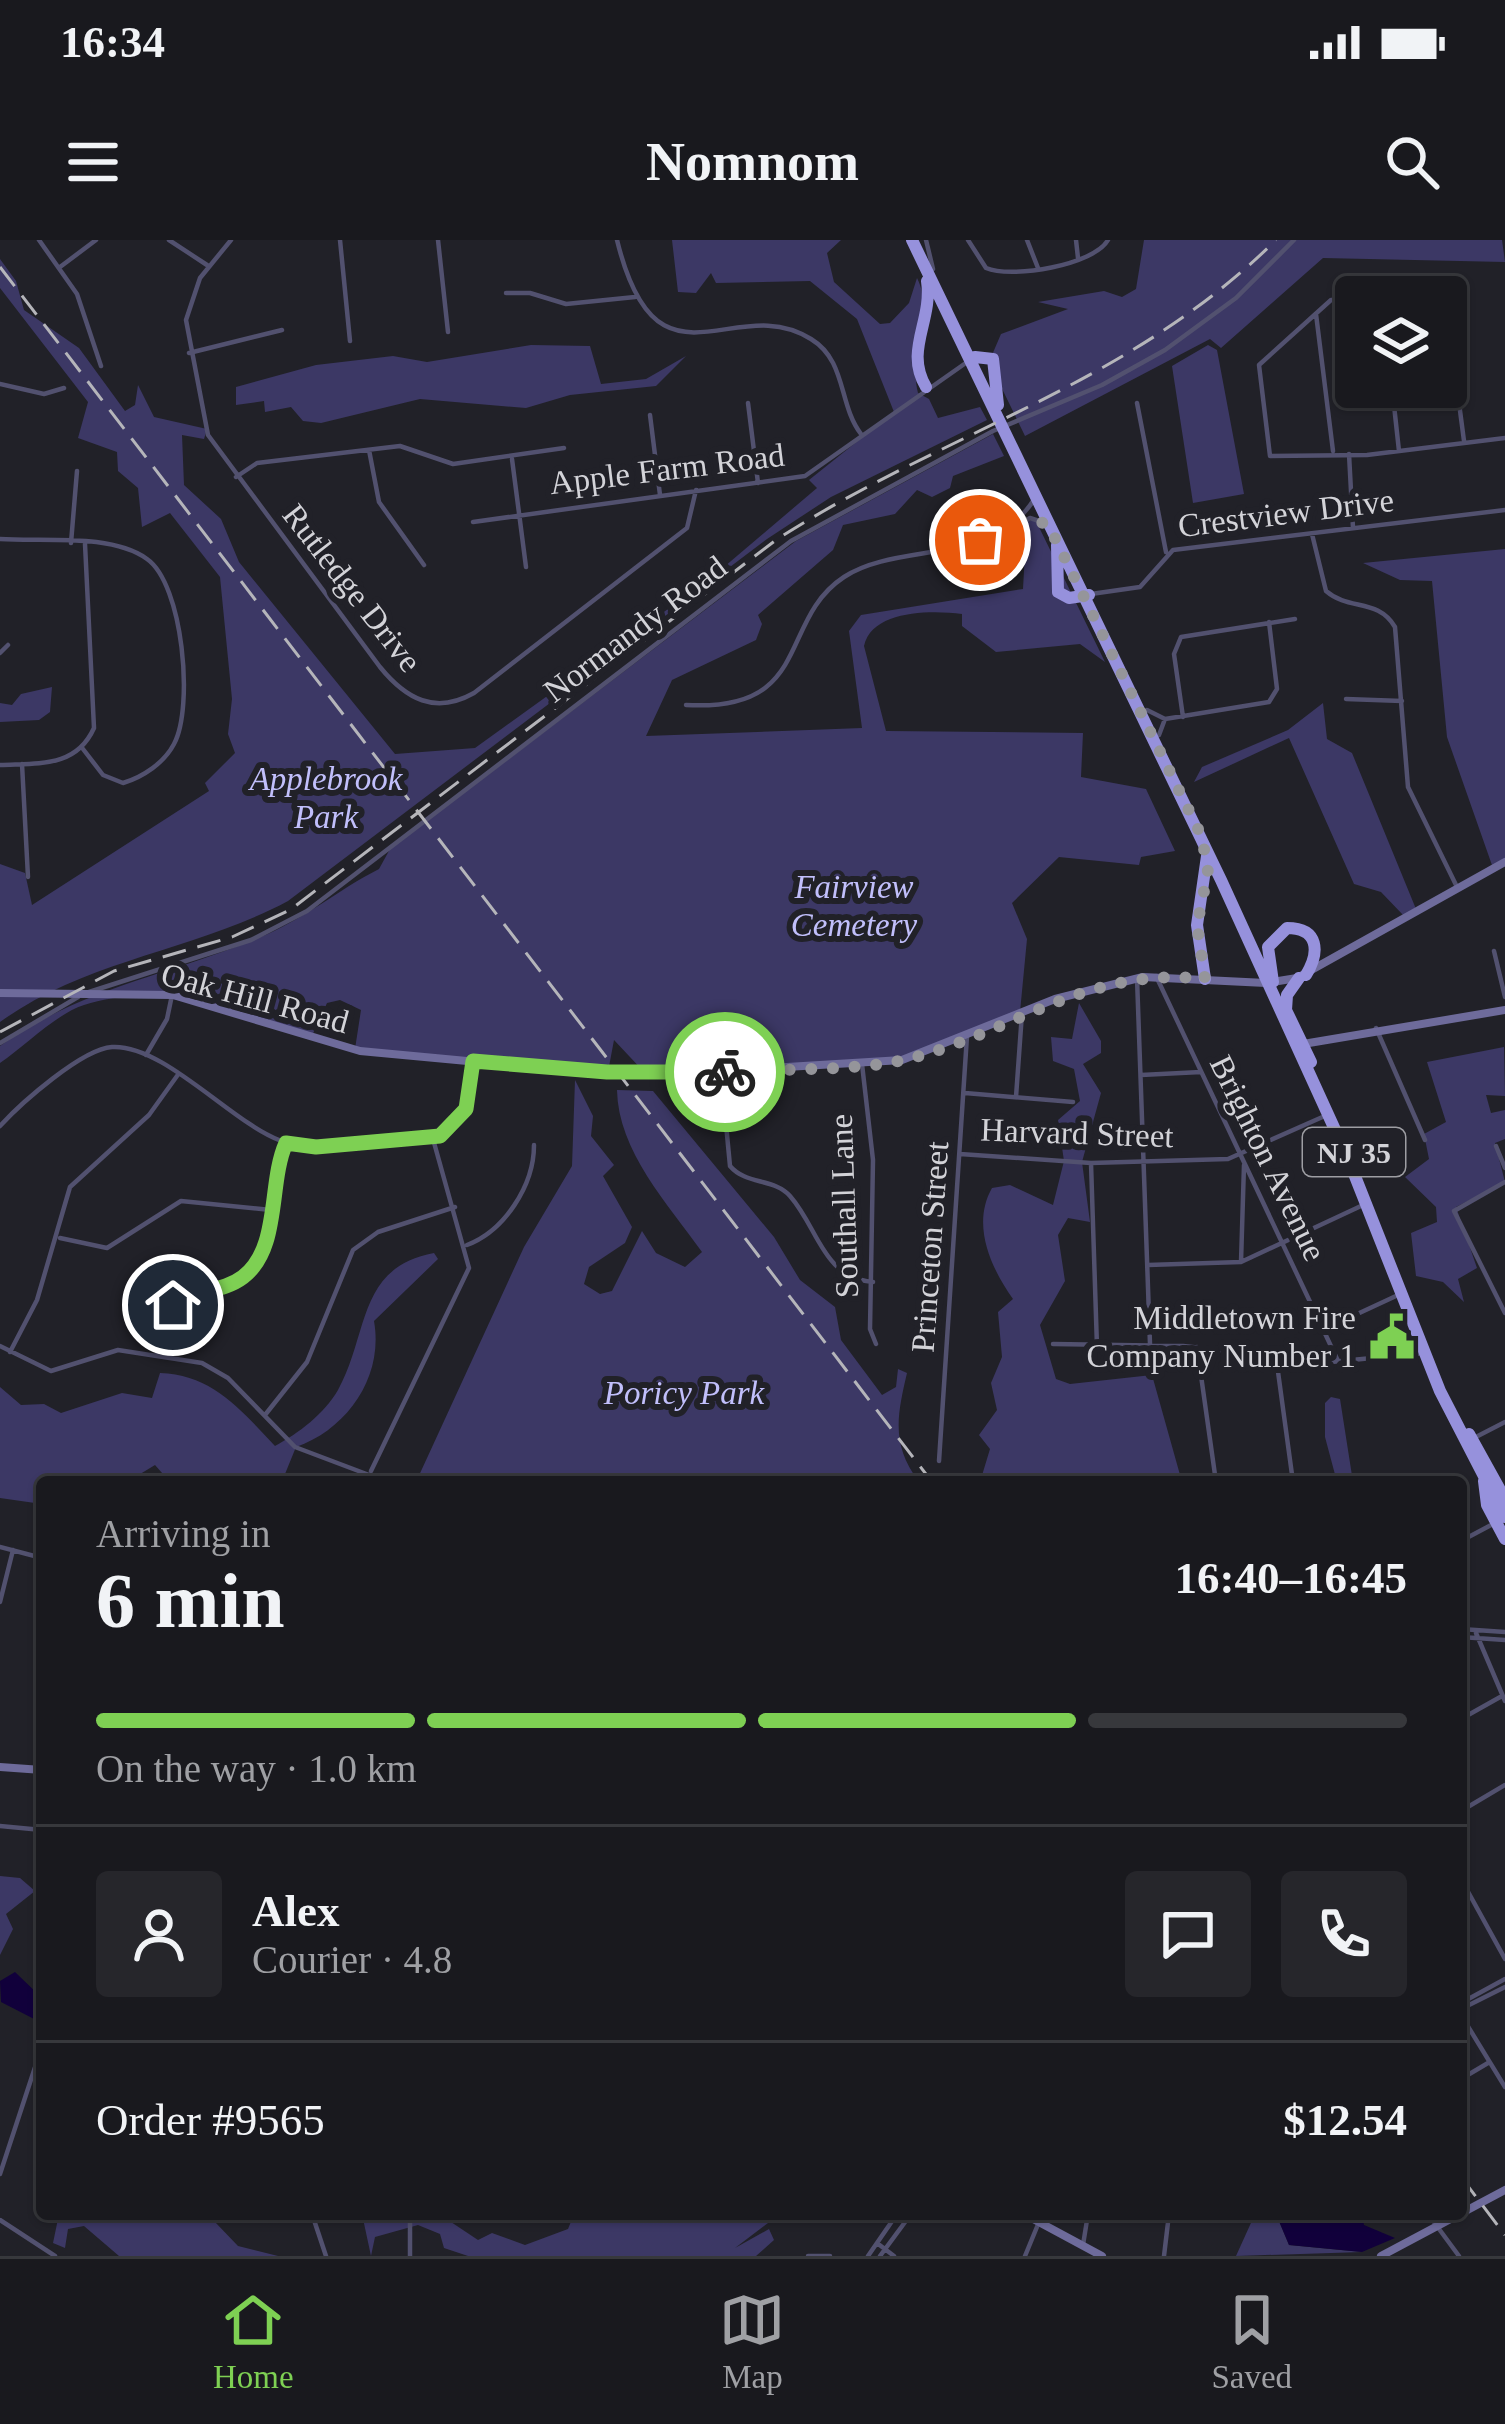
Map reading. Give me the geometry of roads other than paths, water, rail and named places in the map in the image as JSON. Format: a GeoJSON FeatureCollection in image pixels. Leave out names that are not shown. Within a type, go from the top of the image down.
{"type":"FeatureCollection","features":[{"type":"Feature","properties":{"kind":"highway","name":"NJ 35"},"geometry":{"type":"LineString","coordinates":[[919,240],[1057,544],[1159,735],[1366,1204],[1424,1352],[1484,1480],[1484,1498],[1501,1520]]}},
{"type":"Feature","properties":{"kind":"highway"},"geometry":{"type":"LineString","coordinates":[[926,387],[914,360],[929,298],[927,266]]}},
{"type":"Feature","properties":{"kind":"highway","name":"NJ 35"},"geometry":{"type":"LineString","coordinates":[[972,358],[983,354],[993,359],[998,405],[1360,1166],[1472,1439],[1505,1499]]}},
{"type":"Feature","properties":{"kind":"highway"},"geometry":{"type":"LineString","coordinates":[[1057,544],[1056,589],[1066,598],[1088,595]]}},
{"type":"Feature","properties":{"kind":"highway"},"geometry":{"type":"LineString","coordinates":[[1202,837],[1208,872],[1197,925],[1205,979]]}},
{"type":"Feature","properties":{"kind":"highway"},"geometry":{"type":"LineString","coordinates":[[1269,982],[1268,947],[1287,928],[1302,929],[1315,941],[1316,956],[1286,995],[1286,1010]]}},
{"type":"Feature","properties":{"kind":"highway"},"geometry":{"type":"LineString","coordinates":[[1501,1520],[1505,1539]]}},
{"type":"Feature","properties":{"kind":"street"},"geometry":{"type":"LineString","coordinates":[[39,240],[77,294],[101,366]]}},
{"type":"Feature","properties":{"kind":"street"},"geometry":{"type":"LineString","coordinates":[[60,267],[96,240]]}},
{"type":"Feature","properties":{"kind":"street"},"geometry":{"type":"LineString","coordinates":[[170,240],[207,265]]}},
{"type":"Feature","properties":{"kind":"street"},"geometry":{"type":"LineString","coordinates":[[231,240],[207,265],[188,310],[189,352],[208,435],[236,477]]}},
{"type":"Feature","properties":{"kind":"street"},"geometry":{"type":"LineString","coordinates":[[340,240],[350,341]]}},
{"type":"Feature","properties":{"kind":"street"},"geometry":{"type":"LineString","coordinates":[[438,240],[448,332]]}},
{"type":"Feature","properties":{"kind":"street"},"geometry":{"type":"LineString","coordinates":[[616,240],[635,297],[652,316],[680,330],[774,328],[808,337],[831,357],[848,416],[861,434]]}},
{"type":"Feature","properties":{"kind":"street"},"geometry":{"type":"LineString","coordinates":[[968,240],[978,260],[992,271],[1038,268],[1095,256],[1108,240]]}},
{"type":"Feature","properties":{"kind":"street"},"geometry":{"type":"LineString","coordinates":[[1027,240],[1038,268]]}},
{"type":"Feature","properties":{"kind":"street"},"geometry":{"type":"LineString","coordinates":[[1076,240],[1078,260]]}},
{"type":"Feature","properties":{"kind":"street","name":"Normandy Road"},"geometry":{"type":"LineString","coordinates":[[0,1043],[85,994],[251,940],[307,910],[791,541],[992,431],[1102,385],[1166,350],[1236,298],[1294,240]]}},
{"type":"Feature","properties":{"kind":"street"},"geometry":{"type":"LineString","coordinates":[[506,293],[530,292],[566,304],[635,297]]}},
{"type":"Feature","properties":{"kind":"street"},"geometry":{"type":"LineString","coordinates":[[1335,300],[1259,365],[1270,456],[1400,452],[1505,438]]}},
{"type":"Feature","properties":{"kind":"street"},"geometry":{"type":"LineString","coordinates":[[1316,314],[1334,452]]}},
{"type":"Feature","properties":{"kind":"street"},"geometry":{"type":"LineString","coordinates":[[189,352],[282,330]]}},
{"type":"Feature","properties":{"kind":"street","name":"Apple Farm Road"},"geometry":{"type":"LineString","coordinates":[[473,522],[808,474],[972,358]]}},
{"type":"Feature","properties":{"kind":"street"},"geometry":{"type":"LineString","coordinates":[[0,384],[47,394],[64,388]]}},
{"type":"Feature","properties":{"kind":"street"},"geometry":{"type":"LineString","coordinates":[[748,404],[758,482]]}},
{"type":"Feature","properties":{"kind":"street"},"geometry":{"type":"LineString","coordinates":[[1137,404],[1166,552]]}},
{"type":"Feature","properties":{"kind":"street"},"geometry":{"type":"LineString","coordinates":[[1395,408],[1400,452]]}},
{"type":"Feature","properties":{"kind":"street"},"geometry":{"type":"LineString","coordinates":[[1459,408],[1464,443]]}},
{"type":"Feature","properties":{"kind":"street"},"geometry":{"type":"LineString","coordinates":[[650,415],[660,495]]}},
{"type":"Feature","properties":{"kind":"street","name":"Rutledge Drive"},"geometry":{"type":"LineString","coordinates":[[564,448],[453,464],[413,447],[369,450],[256,464],[236,477],[390,680],[408,696],[436,704],[474,693],[687,528],[696,490]]}},
{"type":"Feature","properties":{"kind":"street"},"geometry":{"type":"LineString","coordinates":[[369,450],[379,502],[424,565]]}},
{"type":"Feature","properties":{"kind":"street"},"geometry":{"type":"LineString","coordinates":[[1349,454],[1353,528]]}},
{"type":"Feature","properties":{"kind":"street"},"geometry":{"type":"LineString","coordinates":[[511,458],[526,566]]}},
{"type":"Feature","properties":{"kind":"street"},"geometry":{"type":"LineString","coordinates":[[71,543],[77,471]]}},
{"type":"Feature","properties":{"kind":"street"},"geometry":{"type":"LineString","coordinates":[[686,705],[745,697],[776,678],[796,653],[816,603],[849,573],[952,551],[1027,511],[1035,498]]}},
{"type":"Feature","properties":{"kind":"street","name":"Crestview Drive"},"geometry":{"type":"LineString","coordinates":[[1088,595],[1140,587],[1166,552],[1505,510]]}},
{"type":"Feature","properties":{"kind":"street"},"geometry":{"type":"LineString","coordinates":[[996,530],[1009,531],[1030,518],[1048,524]]}},
{"type":"Feature","properties":{"kind":"street"},"geometry":{"type":"LineString","coordinates":[[1312,533],[1318,576],[1326,591],[1341,602],[1377,608],[1393,622],[1409,792],[1457,887]]}},
{"type":"Feature","properties":{"kind":"street"},"geometry":{"type":"LineString","coordinates":[[0,539],[131,550],[166,578],[176,606],[183,706],[170,750],[133,780],[109,779],[82,749]]}},
{"type":"Feature","properties":{"kind":"street"},"geometry":{"type":"LineString","coordinates":[[0,765],[56,762],[82,749],[95,720],[85,544]]}},
{"type":"Feature","properties":{"kind":"street"},"geometry":{"type":"LineString","coordinates":[[1183,716],[1174,654],[1181,637],[1295,619]]}},
{"type":"Feature","properties":{"kind":"street"},"geometry":{"type":"LineString","coordinates":[[1147,710],[1165,719],[1256,707],[1272,700],[1277,689],[1270,622]]}},
{"type":"Feature","properties":{"kind":"street"},"geometry":{"type":"LineString","coordinates":[[0,652],[8,645]]}},
{"type":"Feature","properties":{"kind":"street"},"geometry":{"type":"LineString","coordinates":[[1346,699],[1402,701]]}},
{"type":"Feature","properties":{"kind":"street"},"geometry":{"type":"LineString","coordinates":[[1159,735],[1165,719]]}},
{"type":"Feature","properties":{"kind":"street"},"geometry":{"type":"LineString","coordinates":[[22,764],[28,877]]}},
{"type":"Feature","properties":{"kind":"street"},"geometry":{"type":"LineString","coordinates":[[1269,982],[1303,976],[1505,862]]}},
{"type":"Feature","properties":{"kind":"street"},"geometry":{"type":"LineString","coordinates":[[1493,950],[1505,998]]}},
{"type":"Feature","properties":{"kind":"street","name":"Brighton Avenue"},"geometry":{"type":"LineString","coordinates":[[1156,976],[1338,1361]]}},
{"type":"Feature","properties":{"kind":"street"},"geometry":{"type":"LineString","coordinates":[[1137,978],[1150,1347]]}},
{"type":"Feature","properties":{"kind":"street","name":"Oak Hill Road"},"geometry":{"type":"LineString","coordinates":[[0,993],[172,994],[344,1048],[607,1072],[722,1072],[911,1058],[1022,1012],[1137,978],[1269,982]]}},
{"type":"Feature","properties":{"kind":"street"},"geometry":{"type":"LineString","coordinates":[[146,1055],[167,1019],[172,994]]}},
{"type":"Feature","properties":{"kind":"street"},"geometry":{"type":"LineString","coordinates":[[1303,1044],[1376,1028],[1505,1010]]}},
{"type":"Feature","properties":{"kind":"street"},"geometry":{"type":"LineString","coordinates":[[1016,1097],[1022,1012]]}},
{"type":"Feature","properties":{"kind":"street"},"geometry":{"type":"LineString","coordinates":[[1376,1028],[1425,1140]]}},
{"type":"Feature","properties":{"kind":"street","name":"Princeton Street"},"geometry":{"type":"LineString","coordinates":[[939,1460],[967,1036]]}},
{"type":"Feature","properties":{"kind":"street"},"geometry":{"type":"LineString","coordinates":[[0,1126],[94,1051],[116,1047],[146,1055],[286,1143],[316,1147],[434,1139],[462,1118],[473,1061]]}},
{"type":"Feature","properties":{"kind":"street","name":"Southall Lane"},"geometry":{"type":"LineString","coordinates":[[862,1064],[873,1155],[870,1328],[876,1344]]}},
{"type":"Feature","properties":{"kind":"street"},"geometry":{"type":"LineString","coordinates":[[722,1072],[730,1166],[744,1178],[787,1192],[840,1272],[873,1282]]}},
{"type":"Feature","properties":{"kind":"street"},"geometry":{"type":"LineString","coordinates":[[1141,1075],[1201,1072]]}},
{"type":"Feature","properties":{"kind":"street"},"geometry":{"type":"LineString","coordinates":[[10,1352],[32,1314],[75,1178],[149,1115],[177,1076]]}},
{"type":"Feature","properties":{"kind":"street"},"geometry":{"type":"LineString","coordinates":[[964,1093],[1073,1102]]}},
{"type":"Feature","properties":{"kind":"street","name":"Harvard Street"},"geometry":{"type":"LineString","coordinates":[[960,1154],[1091,1163],[1243,1161],[1327,1115]]}},
{"type":"Feature","properties":{"kind":"street"},"geometry":{"type":"LineString","coordinates":[[370,1473],[467,1274],[467,1245],[434,1139]]}},
{"type":"Feature","properties":{"kind":"street"},"geometry":{"type":"LineString","coordinates":[[157,1354],[162,1323],[172,1306],[234,1283],[254,1266],[286,1143]]}},
{"type":"Feature","properties":{"kind":"street"},"geometry":{"type":"LineString","coordinates":[[467,1245],[501,1226],[532,1163],[534,1145]]}},
{"type":"Feature","properties":{"kind":"street"},"geometry":{"type":"LineString","coordinates":[[1496,1146],[1505,1168]]}},
{"type":"Feature","properties":{"kind":"street"},"geometry":{"type":"LineString","coordinates":[[1241,1262],[1243,1161]]}},
{"type":"Feature","properties":{"kind":"street"},"geometry":{"type":"LineString","coordinates":[[1091,1163],[1097,1347]]}},
{"type":"Feature","properties":{"kind":"street"},"geometry":{"type":"LineString","coordinates":[[1505,1181],[1455,1209],[1505,1313]]}},
{"type":"Feature","properties":{"kind":"street"},"geometry":{"type":"LineString","coordinates":[[59,1238],[107,1248],[168,1205],[195,1199],[271,1210]]}},
{"type":"Feature","properties":{"kind":"street"},"geometry":{"type":"LineString","coordinates":[[1148,1265],[1241,1262],[1366,1204]]}},
{"type":"Feature","properties":{"kind":"street"},"geometry":{"type":"LineString","coordinates":[[264,1416],[307,1362],[353,1250],[378,1232],[455,1207]]}},
{"type":"Feature","properties":{"kind":"street"},"geometry":{"type":"LineString","coordinates":[[1324,1329],[1402,1294]]}},
{"type":"Feature","properties":{"kind":"street"},"geometry":{"type":"LineString","coordinates":[[1053,1344],[1197,1347],[1338,1361],[1424,1352]]}},
{"type":"Feature","properties":{"kind":"street"},"geometry":{"type":"LineString","coordinates":[[0,1346],[51,1371],[110,1351],[157,1354],[210,1366],[295,1447],[376,1476]]}},
{"type":"Feature","properties":{"kind":"street"},"geometry":{"type":"LineString","coordinates":[[1197,1347],[1215,1476]]}},
{"type":"Feature","properties":{"kind":"street"},"geometry":{"type":"LineString","coordinates":[[1276,1356],[1292,1476]]}},
{"type":"Feature","properties":{"kind":"street"},"geometry":{"type":"LineString","coordinates":[[1472,1439],[1505,1422]]}},
{"type":"Feature","properties":{"kind":"street"},"geometry":{"type":"LineString","coordinates":[[1467,1538],[1501,1520]]}},
{"type":"Feature","properties":{"kind":"street"},"geometry":{"type":"LineString","coordinates":[[0,1547],[36,1556]]}},
{"type":"Feature","properties":{"kind":"street"},"geometry":{"type":"LineString","coordinates":[[0,1602],[14,1550]]}},
{"type":"Feature","properties":{"kind":"street"},"geometry":{"type":"LineString","coordinates":[[1467,1634],[1505,1636]]}},
{"type":"Feature","properties":{"kind":"street"},"geometry":{"type":"LineString","coordinates":[[1467,1716],[1504,1698],[1476,1636]]}},
{"type":"Feature","properties":{"kind":"street"},"geometry":{"type":"LineString","coordinates":[[0,1767],[36,1770]]}},
{"type":"Feature","properties":{"kind":"street"},"geometry":{"type":"LineString","coordinates":[[1467,1807],[1505,1785]]}},
{"type":"Feature","properties":{"kind":"street"},"geometry":{"type":"LineString","coordinates":[[0,1826],[36,1829]]}},
{"type":"Feature","properties":{"kind":"street"},"geometry":{"type":"LineString","coordinates":[[1467,1892],[1505,1959]]}},
{"type":"Feature","properties":{"kind":"street"},"geometry":{"type":"LineString","coordinates":[[1467,1899],[1471,1900]]}},
{"type":"Feature","properties":{"kind":"street"},"geometry":{"type":"LineString","coordinates":[[1467,2005],[1505,1983]]}},
{"type":"Feature","properties":{"kind":"street"},"geometry":{"type":"LineString","coordinates":[[1467,2021],[1504,2089]]}},
{"type":"Feature","properties":{"kind":"street"},"geometry":{"type":"LineString","coordinates":[[1467,2076],[1488,2063]]}},
{"type":"Feature","properties":{"kind":"street"},"geometry":{"type":"LineString","coordinates":[[0,2174],[36,2064]]}},
{"type":"Feature","properties":{"kind":"street"},"geometry":{"type":"LineString","coordinates":[[0,2149],[9,2152]]}},
{"type":"Feature","properties":{"kind":"street"},"geometry":{"type":"LineString","coordinates":[[1467,2212],[1505,2190]]}},
{"type":"Feature","properties":{"kind":"street"},"geometry":{"type":"LineString","coordinates":[[0,2220],[55,2256]]}},
{"type":"Feature","properties":{"kind":"street"},"geometry":{"type":"LineString","coordinates":[[314,2220],[326,2256]]}},
{"type":"Feature","properties":{"kind":"street"},"geometry":{"type":"LineString","coordinates":[[410,2220],[410,2256]]}},
{"type":"Feature","properties":{"kind":"street"},"geometry":{"type":"LineString","coordinates":[[868,2256],[892,2220]]}},
{"type":"Feature","properties":{"kind":"street"},"geometry":{"type":"LineString","coordinates":[[1035,2220],[1102,2256]]}},
{"type":"Feature","properties":{"kind":"street"},"geometry":{"type":"LineString","coordinates":[[1083,2245],[1087,2220]]}},
{"type":"Feature","properties":{"kind":"street"},"geometry":{"type":"LineString","coordinates":[[1164,2256],[1168,2220]]}},
{"type":"Feature","properties":{"kind":"street"},"geometry":{"type":"LineString","coordinates":[[1432,2220],[1460,2256]]}},
{"type":"Feature","properties":{"kind":"street"},"geometry":{"type":"LineString","coordinates":[[1381,2256],[1454,2220]]}},
{"type":"Feature","properties":{"kind":"street"},"geometry":{"type":"LineString","coordinates":[[882,2253],[905,2221]]}},
{"type":"Feature","properties":{"kind":"street"},"geometry":{"type":"LineString","coordinates":[[1025,2256],[1039,2222]]}},
{"type":"Feature","properties":{"kind":"street"},"geometry":{"type":"LineString","coordinates":[[877,2243],[882,2253],[894,2256]]}},
{"type":"Feature","properties":{"kind":"street"},"geometry":{"type":"LineString","coordinates":[[808,2256],[830,2256]]}},
{"type":"Feature","properties":{"kind":"railway"},"geometry":{"type":"LineString","coordinates":[[0,1032],[114,971],[232,937],[290,910],[776,540],[1159,334],[1219,291],[1276,240]]}},
{"type":"Feature","properties":{"kind":"railway"},"geometry":{"type":"LineString","coordinates":[[0,267],[927,1476]]}},
{"type":"Feature","properties":{"kind":"railway"},"geometry":{"type":"LineString","coordinates":[[1467,2185],[1505,2235]]}},
{"type":"Feature","properties":{"kind":"place","name":"Middletown Fire Company Number 1"},"geometry":{"type":"Point","coordinates":[1392,1337]}},
{"type":"Feature","properties":{"kind":"park label","name":"Applebrook Park"},"geometry":{"type":"Point","coordinates":[326,798]}},
{"type":"Feature","properties":{"kind":"park label","name":"Fairview Cemetery"},"geometry":{"type":"Point","coordinates":[854,906]}},
{"type":"Feature","properties":{"kind":"park label","name":"Poricy Park"},"geometry":{"type":"Point","coordinates":[684,1393]}}]}
